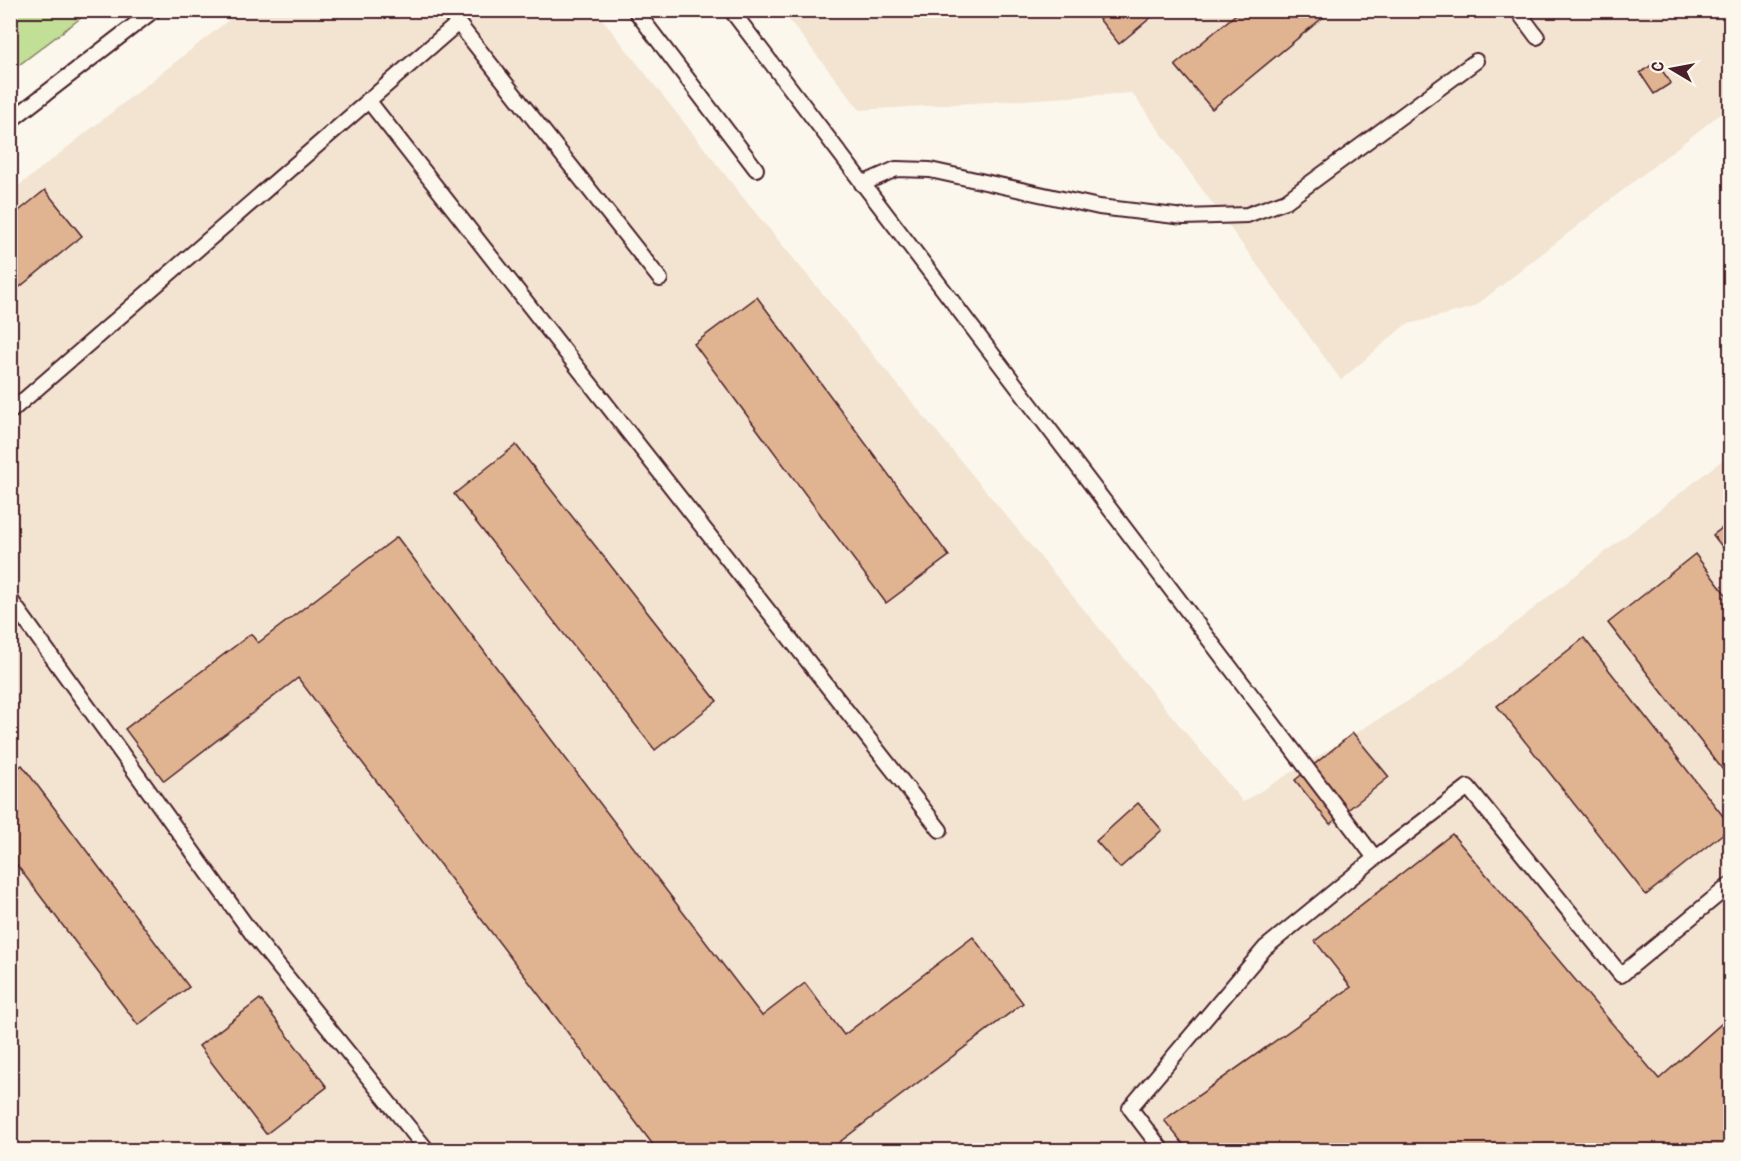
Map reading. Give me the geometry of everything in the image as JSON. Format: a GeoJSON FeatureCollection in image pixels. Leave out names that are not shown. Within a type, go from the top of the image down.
{"type":"FeatureCollection","features":[{"type":"Feature","properties":{"kind":"lane"},"geometry":{"type":"LineString","coordinates":[[10,121],[154,10]]}},
{"type":"Feature","properties":{"kind":"lane"},"geometry":{"type":"LineString","coordinates":[[635,10],[756,169]]}},
{"type":"Feature","properties":{"kind":"lane"},"geometry":{"type":"LineString","coordinates":[[730,10],[1375,858]]}},
{"type":"Feature","properties":{"kind":"lane"},"geometry":{"type":"LineString","coordinates":[[1517,10],[1537,36]]}},
{"type":"Feature","properties":{"kind":"lane"},"geometry":{"type":"LineString","coordinates":[[10,411],[458,23],[660,279]]}},
{"type":"Feature","properties":{"kind":"lane"},"geometry":{"type":"LineString","coordinates":[[862,184],[896,169],[930,170],[1099,207],[1184,217],[1247,215],[1286,201],[1476,61]]}},
{"type":"Feature","properties":{"kind":"lane"},"geometry":{"type":"LineString","coordinates":[[368,100],[940,830]]}},
{"type":"Feature","properties":{"kind":"lane"},"geometry":{"type":"LineString","coordinates":[[10,599],[253,935],[427,1150]]}},
{"type":"Feature","properties":{"kind":"lane"},"geometry":{"type":"LineString","coordinates":[[1162,1150],[1130,1108],[1264,948],[1375,858],[1468,787],[1621,975],[1731,885]]}},
{"type":"Feature","properties":{"kind":"shaded area"},"geometry":{"type":"Polygon","coordinates":[[[240,11],[596,11],[745,200],[1243,802],[1444,679],[1730,454],[1730,1150],[11,1150],[11,192],[240,11]]]}},
{"type":"Feature","properties":{"kind":"shaded area"},"geometry":{"type":"Polygon","coordinates":[[[782,11],[1730,11],[1730,106],[1474,307],[1405,325],[1341,380],[1132,93],[860,110],[782,11]]]}},
{"type":"Feature","properties":{"kind":"green space"},"geometry":{"type":"Polygon","coordinates":[[[11,10],[90,10],[90,11],[11,71],[11,10]]]}},
{"type":"Feature","properties":{"kind":"building"},"geometry":{"type":"Polygon","coordinates":[[[1092,10],[1160,10],[1119,44],[1092,10]]]}},
{"type":"Feature","properties":{"kind":"building"},"geometry":{"type":"Polygon","coordinates":[[[1241,10],[1332,10],[1212,109],[1175,65],[1241,10]]]}},
{"type":"Feature","properties":{"kind":"building"},"geometry":{"type":"Polygon","coordinates":[[[1656,62],[1671,83],[1654,94],[1640,73],[1656,62]]]}},
{"type":"Feature","properties":{"kind":"building"},"geometry":{"type":"Polygon","coordinates":[[[45,190],[82,236],[10,295],[10,218],[45,190]]]}},
{"type":"Feature","properties":{"kind":"building"},"geometry":{"type":"Polygon","coordinates":[[[757,297],[949,556],[886,603],[694,344],[757,297]]]}},
{"type":"Feature","properties":{"kind":"building"},"geometry":{"type":"Polygon","coordinates":[[[516,445],[717,701],[655,750],[454,494],[516,445]]]}},
{"type":"Feature","properties":{"kind":"building"},"geometry":{"type":"Polygon","coordinates":[[[1730,522],[1730,557],[1713,535],[1730,522]]]}},
{"type":"Feature","properties":{"kind":"building"},"geometry":{"type":"Polygon","coordinates":[[[397,537],[762,1016],[805,983],[844,1035],[973,937],[1023,1003],[829,1150],[657,1150],[298,678],[164,781],[125,729],[251,634],[258,643],[397,537]]]}},
{"type":"Feature","properties":{"kind":"building"},"geometry":{"type":"Polygon","coordinates":[[[1695,554],[1730,600],[1730,779],[1608,623],[1695,554]]]}},
{"type":"Feature","properties":{"kind":"building"},"geometry":{"type":"Polygon","coordinates":[[[1584,638],[1730,825],[1730,828],[1646,895],[1497,706],[1584,638]]]}},
{"type":"Feature","properties":{"kind":"building"},"geometry":{"type":"Polygon","coordinates":[[[1353,733],[1389,777],[1330,824],[1295,780],[1353,733]]]}},
{"type":"Feature","properties":{"kind":"building"},"geometry":{"type":"Polygon","coordinates":[[[22,765],[189,987],[138,1025],[10,856],[10,774],[22,765]]]}},
{"type":"Feature","properties":{"kind":"building"},"geometry":{"type":"Polygon","coordinates":[[[1138,803],[1162,830],[1120,868],[1096,841],[1138,803]]]}},
{"type":"Feature","properties":{"kind":"building"},"geometry":{"type":"Polygon","coordinates":[[[1452,834],[1659,1079],[1730,1016],[1730,1150],[1188,1150],[1164,1120],[1351,987],[1315,941],[1452,834]]]}},
{"type":"Feature","properties":{"kind":"building"},"geometry":{"type":"Polygon","coordinates":[[[260,999],[327,1087],[266,1134],[199,1046],[260,999]]]}}]}
